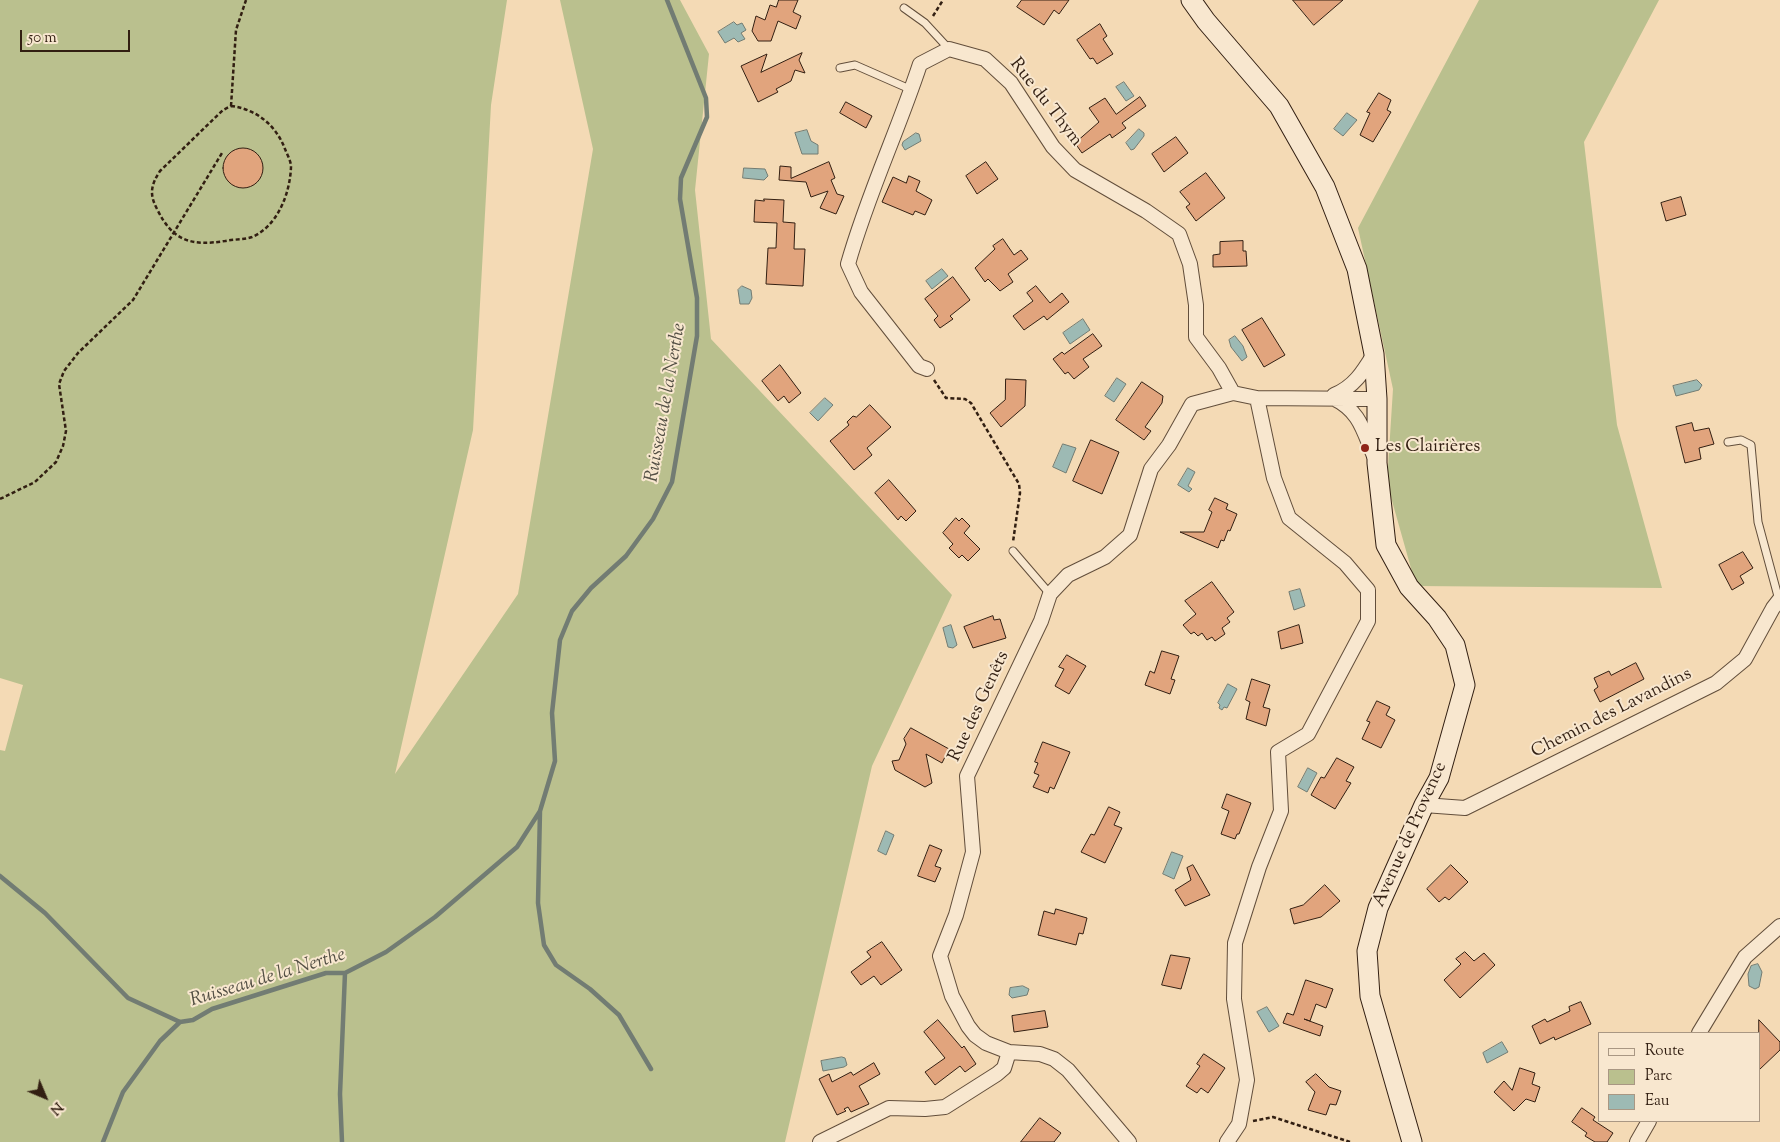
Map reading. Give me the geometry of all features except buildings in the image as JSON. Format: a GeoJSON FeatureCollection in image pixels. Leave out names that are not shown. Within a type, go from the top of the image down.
{"type":"FeatureCollection","features":[{"type":"Feature","properties":{"kind":"street","name":"Avenue de Provence"},"geometry":{"type":"LineString","coordinates":[[1191,0],[1206,21],[1279,106],[1326,187],[1358,269],[1374,354],[1377,399],[1377,463],[1386,545],[1409,587],[1438,618],[1455,645],[1465,685],[1457,722],[1439,778],[1424,805],[1378,908],[1367,951],[1370,996],[1412,1142]]}},
{"type":"Feature","properties":{"kind":"street"},"geometry":{"type":"LineString","coordinates":[[927,369],[919,366],[861,292],[848,264],[855,239],[912,90],[920,64],[948,49]]}},
{"type":"Feature","properties":{"kind":"street","name":"Rue du Thym"},"geometry":{"type":"LineString","coordinates":[[948,49],[985,59],[1010,83],[1053,147],[1075,170],[1146,211],[1179,234],[1190,264],[1196,305],[1196,337],[1219,368],[1233,393]]}},
{"type":"Feature","properties":{"kind":"street"},"geometry":{"type":"LineString","coordinates":[[1330,397],[1348,390],[1361,375],[1374,354]]}},
{"type":"Feature","properties":{"kind":"street","name":"Rue des Genêts"},"geometry":{"type":"LineString","coordinates":[[1129,1142],[1068,1070],[1054,1059],[1040,1054],[1009,1052],[986,1043],[968,1026],[952,996],[940,956],[956,915],[973,852],[967,776],[1042,620],[1050,594],[1068,575],[1105,557],[1130,535],[1151,469],[1169,446],[1192,404],[1233,393],[1257,398],[1330,397],[1377,399]]}},
{"type":"Feature","properties":{"kind":"street"},"geometry":{"type":"LineString","coordinates":[[1330,397],[1348,405],[1360,421],[1377,463]]}},
{"type":"Feature","properties":{"kind":"street"},"geometry":{"type":"LineString","coordinates":[[1227,1142],[1239,1124],[1247,1080],[1234,999],[1235,943],[1259,867],[1282,811],[1278,752],[1308,734],[1368,621],[1368,590],[1344,563],[1289,518],[1274,478],[1257,398]]}},
{"type":"Feature","properties":{"kind":"street","name":"Chemin des Lavandins"},"geometry":{"type":"LineString","coordinates":[[1424,805],[1465,808],[1716,683],[1744,660],[1779,600]]}},
{"type":"Feature","properties":{"kind":"street"},"geometry":{"type":"LineString","coordinates":[[1700,1032],[1744,957],[1780,926]]}},
{"type":"Feature","properties":{"kind":"street"},"geometry":{"type":"LineString","coordinates":[[820,1142],[889,1108],[937,1109],[945,1107],[998,1074],[1004,1068],[1009,1052]]}},
{"type":"Feature","properties":{"kind":"street"},"geometry":{"type":"LineString","coordinates":[[1637,1142],[1648,1122]]}},
{"type":"Feature","properties":{"kind":"lane"},"geometry":{"type":"LineString","coordinates":[[904,8],[925,23],[948,49]]}},
{"type":"Feature","properties":{"kind":"lane"},"geometry":{"type":"LineString","coordinates":[[840,68],[855,65],[912,90]]}},
{"type":"Feature","properties":{"kind":"lane"},"geometry":{"type":"LineString","coordinates":[[1728,442],[1741,440],[1752,445],[1758,522],[1779,600]]}},
{"type":"Feature","properties":{"kind":"lane"},"geometry":{"type":"LineString","coordinates":[[1013,551],[1050,594]]}},
{"type":"Feature","properties":{"kind":"path"},"geometry":{"type":"LineString","coordinates":[[231,106],[236,30],[246,0]]}},
{"type":"Feature","properties":{"kind":"path"},"geometry":{"type":"LineString","coordinates":[[925,23],[938,11],[943,0]]}},
{"type":"Feature","properties":{"kind":"path"},"geometry":{"type":"LineString","coordinates":[[231,106],[244,108],[265,119],[282,142],[291,166],[283,204],[270,225],[252,237],[205,244],[190,242],[173,234],[151,197],[152,182],[160,171],[223,110],[231,106]]}},
{"type":"Feature","properties":{"kind":"path"},"geometry":{"type":"LineString","coordinates":[[0,499],[35,482],[56,462],[63,446],[66,431],[59,384],[64,371],[78,353],[133,300],[222,153]]}},
{"type":"Feature","properties":{"kind":"path"},"geometry":{"type":"LineString","coordinates":[[927,369],[946,398],[965,399],[971,403],[1019,484],[1020,493],[1013,551]]}},
{"type":"Feature","properties":{"kind":"path"},"geometry":{"type":"LineString","coordinates":[[1239,1124],[1272,1117],[1350,1142]]}},
{"type":"Feature","properties":{"kind":"green space"},"geometry":{"type":"Polygon","coordinates":[[[0,0],[507,0],[491,105],[473,430],[395,774],[518,594],[593,149],[560,0],[680,0],[709,54],[695,190],[711,339],[952,595],[872,766],[785,1142],[0,1142],[0,750],[5,751],[23,685],[0,678],[0,0]]]}},
{"type":"Feature","properties":{"kind":"green space"},"geometry":{"type":"Polygon","coordinates":[[[1479,0],[1659,0],[1584,142],[1617,425],[1662,588],[1416,586],[1387,483],[1393,389],[1358,228],[1479,0]]]}},
{"type":"Feature","properties":{"kind":"water"},"geometry":{"type":"Polygon","coordinates":[[[734,22],[737,25],[742,23],[746,30],[741,33],[745,39],[738,42],[734,38],[725,43],[718,32],[734,22]]]}},
{"type":"Feature","properties":{"kind":"water"},"geometry":{"type":"Polygon","coordinates":[[[1124,82],[1134,96],[1126,101],[1116,87],[1124,82]]]}},
{"type":"Feature","properties":{"kind":"water"},"geometry":{"type":"Polygon","coordinates":[[[1347,113],[1357,120],[1343,136],[1334,129],[1347,113]]]}},
{"type":"Feature","properties":{"kind":"water"},"geometry":{"type":"Polygon","coordinates":[[[1139,129],[1144,133],[1144,136],[1134,149],[1131,150],[1126,143],[1139,129]]]}},
{"type":"Feature","properties":{"kind":"water"},"geometry":{"type":"Polygon","coordinates":[[[807,130],[811,141],[818,145],[818,154],[802,154],[795,133],[807,130]]]}},
{"type":"Feature","properties":{"kind":"water"},"geometry":{"type":"Polygon","coordinates":[[[916,133],[919,134],[921,141],[905,150],[902,145],[903,142],[916,133]]]}},
{"type":"Feature","properties":{"kind":"water"},"geometry":{"type":"Polygon","coordinates":[[[744,168],[765,169],[768,176],[764,180],[743,178],[744,168]]]}},
{"type":"Feature","properties":{"kind":"water"},"geometry":{"type":"Polygon","coordinates":[[[942,269],[948,276],[932,289],[926,281],[942,269]]]}},
{"type":"Feature","properties":{"kind":"water"},"geometry":{"type":"Polygon","coordinates":[[[742,286],[751,290],[752,298],[749,304],[740,304],[738,290],[742,286]]]}},
{"type":"Feature","properties":{"kind":"water"},"geometry":{"type":"Polygon","coordinates":[[[1083,319],[1090,330],[1070,344],[1063,333],[1083,319]]]}},
{"type":"Feature","properties":{"kind":"water"},"geometry":{"type":"Polygon","coordinates":[[[1235,336],[1243,346],[1247,357],[1242,361],[1231,347],[1229,340],[1235,336]]]}},
{"type":"Feature","properties":{"kind":"water"},"geometry":{"type":"Polygon","coordinates":[[[1117,378],[1126,384],[1114,402],[1105,396],[1117,378]]]}},
{"type":"Feature","properties":{"kind":"water"},"geometry":{"type":"Polygon","coordinates":[[[1697,380],[1702,385],[1699,390],[1676,396],[1673,386],[1697,380]]]}},
{"type":"Feature","properties":{"kind":"water"},"geometry":{"type":"Polygon","coordinates":[[[825,398],[833,405],[818,421],[810,413],[825,398]]]}},
{"type":"Feature","properties":{"kind":"water"},"geometry":{"type":"Polygon","coordinates":[[[1063,444],[1076,448],[1066,473],[1053,467],[1063,444]]]}},
{"type":"Feature","properties":{"kind":"water"},"geometry":{"type":"Polygon","coordinates":[[[1188,468],[1195,472],[1188,486],[1192,489],[1189,492],[1178,485],[1188,468]]]}},
{"type":"Feature","properties":{"kind":"water"},"geometry":{"type":"Polygon","coordinates":[[[1300,589],[1305,606],[1294,610],[1289,592],[1300,589]]]}},
{"type":"Feature","properties":{"kind":"water"},"geometry":{"type":"Polygon","coordinates":[[[951,625],[957,645],[953,648],[948,647],[943,628],[951,625]]]}},
{"type":"Feature","properties":{"kind":"water"},"geometry":{"type":"Polygon","coordinates":[[[1228,684],[1237,689],[1227,708],[1224,707],[1222,710],[1219,708],[1220,705],[1218,703],[1228,684]]]}},
{"type":"Feature","properties":{"kind":"water"},"geometry":{"type":"Polygon","coordinates":[[[1308,768],[1317,773],[1307,792],[1298,787],[1308,768]]]}},
{"type":"Feature","properties":{"kind":"water"},"geometry":{"type":"Polygon","coordinates":[[[886,831],[894,835],[886,855],[878,851],[886,831]]]}},
{"type":"Feature","properties":{"kind":"water"},"geometry":{"type":"Polygon","coordinates":[[[1172,852],[1183,856],[1174,879],[1163,874],[1172,852]]]}},
{"type":"Feature","properties":{"kind":"water"},"geometry":{"type":"Polygon","coordinates":[[[1758,964],[1762,972],[1759,987],[1755,989],[1749,986],[1748,974],[1751,966],[1758,964]]]}},
{"type":"Feature","properties":{"kind":"water"},"geometry":{"type":"Polygon","coordinates":[[[1023,986],[1029,989],[1027,995],[1012,998],[1009,995],[1010,988],[1023,986]]]}},
{"type":"Feature","properties":{"kind":"water"},"geometry":{"type":"Polygon","coordinates":[[[1267,1007],[1279,1026],[1269,1032],[1257,1012],[1267,1007]]]}},
{"type":"Feature","properties":{"kind":"water"},"geometry":{"type":"Polygon","coordinates":[[[1502,1042],[1508,1052],[1487,1063],[1483,1053],[1502,1042]]]}},
{"type":"Feature","properties":{"kind":"water"},"geometry":{"type":"Polygon","coordinates":[[[845,1058],[847,1065],[823,1071],[821,1061],[845,1058]]]}},
{"type":"Feature","properties":{"kind":"waterway","name":"Ruisseau de la Nerthe"},"geometry":{"type":"LineString","coordinates":[[0,876],[45,913],[128,998],[180,1022],[193,1020],[212,1009],[326,973],[345,973],[386,952],[435,917],[517,847],[540,811],[555,761],[552,713],[560,640],[572,611],[591,588],[626,556],[653,519],[672,482],[697,336],[697,298],[680,199],[681,178],[707,117],[706,98],[667,0]]}},
{"type":"Feature","properties":{"kind":"waterway"},"geometry":{"type":"LineString","coordinates":[[540,811],[538,903],[544,945],[556,965],[590,989],[619,1015],[651,1069]]}},
{"type":"Feature","properties":{"kind":"waterway"},"geometry":{"type":"LineString","coordinates":[[342,1142],[340,1094],[345,973]]}},
{"type":"Feature","properties":{"kind":"waterway"},"geometry":{"type":"LineString","coordinates":[[103,1142],[123,1092],[160,1041],[180,1022]]}},
{"type":"Feature","properties":{"kind":"place","name":"Les Clairières"},"geometry":{"type":"Point","coordinates":[1365,448]}}]}
